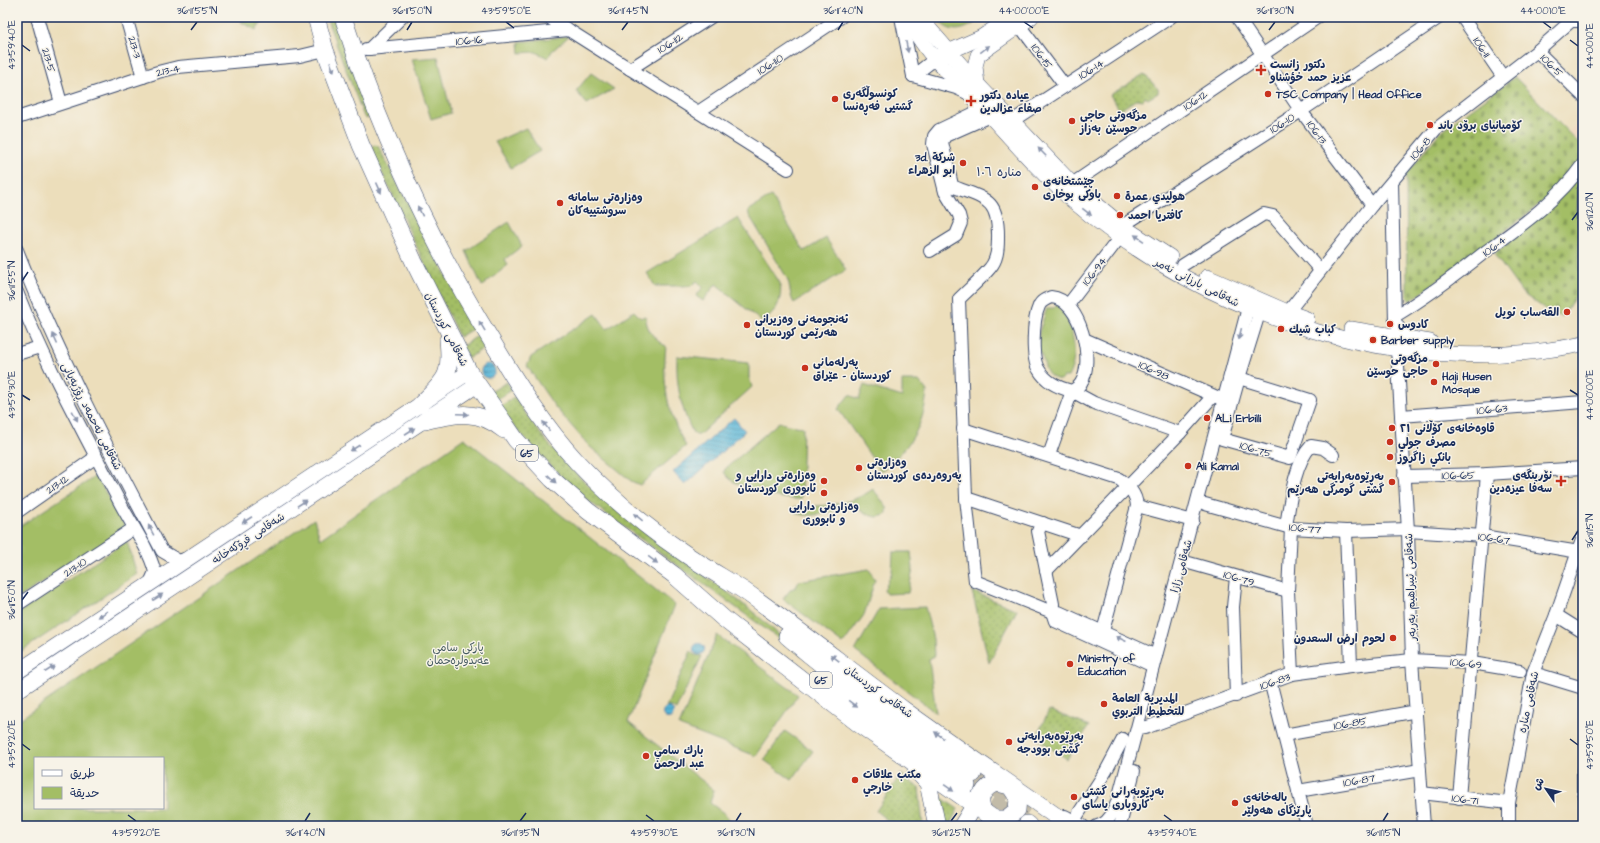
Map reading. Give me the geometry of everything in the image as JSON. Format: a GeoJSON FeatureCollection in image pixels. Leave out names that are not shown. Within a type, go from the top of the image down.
{"type":"FeatureCollection","features":[{"type":"Feature","properties":{"kind":"highway","name":"شەقامی کوردستان"},"geometry":{"type":"LineString","coordinates":[[316,17],[325,50],[367,160],[446,328],[473,379],[516,440],[548,474],[588,512],[719,606],[970,773],[1010,786],[1075,825]]}},
{"type":"Feature","properties":{"kind":"highway","name":"شەقامی کوردستان"},"geometry":{"type":"LineString","coordinates":[[343,17],[362,49],[376,109],[413,197],[451,271],[502,359],[554,436],[601,487],[822,666],[914,734],[970,773]]}},
{"type":"Feature","properties":{"kind":"highway"},"geometry":{"type":"LineString","coordinates":[[351,120],[354,124],[362,128],[371,126],[377,118],[376,109]]}},
{"type":"Feature","properties":{"kind":"highway"},"geometry":{"type":"LineString","coordinates":[[367,160],[366,152],[373,142],[382,141],[392,148]]}},
{"type":"Feature","properties":{"kind":"highway"},"geometry":{"type":"LineString","coordinates":[[420,405],[446,377],[450,363],[446,328]]}},
{"type":"Feature","properties":{"kind":"highway"},"geometry":{"type":"LineString","coordinates":[[425,421],[454,414],[478,416],[489,420],[516,440]]}},
{"type":"Feature","properties":{"kind":"highway","name":"شەقامی کوردستان"},"geometry":{"type":"LineString","coordinates":[[674,575],[724,619],[906,758],[1008,818],[1052,826]]}},
{"type":"Feature","properties":{"kind":"highway"},"geometry":{"type":"LineString","coordinates":[[906,758],[928,783],[937,826]]}},
{"type":"Feature","properties":{"kind":"highway"},"geometry":{"type":"LineString","coordinates":[[962,826],[1008,818],[1018,804],[1018,798],[1010,786],[997,783],[988,786],[984,791],[1008,818]]}},
{"type":"Feature","properties":{"kind":"main road","name":"شەقامی بارزانی نەمر"},"geometry":{"type":"LineString","coordinates":[[905,17],[974,90],[1012,120],[1072,184],[1121,231],[1170,270],[1255,305],[1288,312],[1336,326],[1409,339],[1488,346],[1542,342],[1583,333]]}},
{"type":"Feature","properties":{"kind":"main road"},"geometry":{"type":"LineString","coordinates":[[941,55],[982,37],[997,22],[1019,20]]}},
{"type":"Feature","properties":{"kind":"main road"},"geometry":{"type":"LineString","coordinates":[[974,90],[975,66],[978,55],[1019,20]]}},
{"type":"Feature","properties":{"kind":"main road","name":"شەقامی بارزانی نەمر"},"geometry":{"type":"LineString","coordinates":[[922,21],[941,55]]}},
{"type":"Feature","properties":{"kind":"main road"},"geometry":{"type":"LineString","coordinates":[[922,21],[941,36],[960,42],[982,37]]}},
{"type":"Feature","properties":{"kind":"main road","name":"شەقامی بارزانی نەمر"},"geometry":{"type":"LineString","coordinates":[[974,90],[987,113],[1049,180],[1073,201],[1121,231],[1284,322],[1322,333],[1397,348],[1487,355],[1525,353],[1583,344]]}},
{"type":"Feature","properties":{"kind":"main road","name":"شەقامی فڕۆکەخانە"},"geometry":{"type":"LineString","coordinates":[[17,672],[420,405],[473,379]]}},
{"type":"Feature","properties":{"kind":"main road","name":"شەقامی فڕۆکەخانە"},"geometry":{"type":"LineString","coordinates":[[17,690],[425,421],[473,379]]}},
{"type":"Feature","properties":{"kind":"street","name":"213-5"},"geometry":{"type":"LineString","coordinates":[[36,17],[61,103]]}},
{"type":"Feature","properties":{"kind":"street","name":"213-3"},"geometry":{"type":"LineString","coordinates":[[126,17],[143,77]]}},
{"type":"Feature","properties":{"kind":"street"},"geometry":{"type":"LineString","coordinates":[[362,49],[402,17]]}},
{"type":"Feature","properties":{"kind":"street","name":"106-112"},"geometry":{"type":"LineString","coordinates":[[630,69],[711,17]]}},
{"type":"Feature","properties":{"kind":"street","name":"106-110"},"geometry":{"type":"LineString","coordinates":[[698,112],[841,17]]}},
{"type":"Feature","properties":{"kind":"street"},"geometry":{"type":"LineString","coordinates":[[901,17],[913,76]]}},
{"type":"Feature","properties":{"kind":"street","name":"106-14"},"geometry":{"type":"LineString","coordinates":[[1012,120],[1171,17]]}},
{"type":"Feature","properties":{"kind":"street","name":"106-13"},"geometry":{"type":"LineString","coordinates":[[1237,17],[1301,111],[1372,205]]}},
{"type":"Feature","properties":{"kind":"street","name":"106-12"},"geometry":{"type":"LineString","coordinates":[[1072,184],[1318,17]]}},
{"type":"Feature","properties":{"kind":"street","name":"106-10"},"geometry":{"type":"LineString","coordinates":[[1121,231],[1440,17]]}},
{"type":"Feature","properties":{"kind":"street","name":"106-11"},"geometry":{"type":"LineString","coordinates":[[1462,17],[1503,77]]}},
{"type":"Feature","properties":{"kind":"street"},"geometry":{"type":"LineString","coordinates":[[554,18],[569,30],[788,169]]}},
{"type":"Feature","properties":{"kind":"street","name":"106-15"},"geometry":{"type":"LineString","coordinates":[[1019,20],[1065,86]]}},
{"type":"Feature","properties":{"kind":"street","name":"106-8"},"geometry":{"type":"LineString","coordinates":[[1288,312],[1372,205],[1436,129],[1537,51],[1572,21],[1583,21]]}},
{"type":"Feature","properties":{"kind":"street","name":"106-16"},"geometry":{"type":"LineString","coordinates":[[362,49],[569,30]]}},
{"type":"Feature","properties":{"kind":"street","name":"213-4"},"geometry":{"type":"LineString","coordinates":[[17,118],[178,67],[300,56],[325,50]]}},
{"type":"Feature","properties":{"kind":"street","name":"106-5"},"geometry":{"type":"LineString","coordinates":[[1537,51],[1583,96]]}},
{"type":"Feature","properties":{"kind":"street"},"geometry":{"type":"LineString","coordinates":[[913,76],[941,55]]}},
{"type":"Feature","properties":{"kind":"street"},"geometry":{"type":"LineString","coordinates":[[913,76],[956,88],[974,90]]}},
{"type":"Feature","properties":{"kind":"street"},"geometry":{"type":"LineString","coordinates":[[930,251],[956,235],[961,223],[945,192],[933,144],[934,136],[939,130],[987,113]]}},
{"type":"Feature","properties":{"kind":"street"},"geometry":{"type":"LineString","coordinates":[[987,113],[945,136],[942,142],[954,187],[978,196],[990,203],[998,217],[999,223],[996,258],[990,268],[959,299],[966,498],[975,581],[1052,612],[1059,612],[1103,631],[1155,661]]}},
{"type":"Feature","properties":{"kind":"street","name":"106-4"},"geometry":{"type":"LineString","coordinates":[[1395,318],[1421,301],[1542,209],[1571,182],[1583,164]]}},
{"type":"Feature","properties":{"kind":"street"},"geometry":{"type":"LineString","coordinates":[[1392,182],[1395,318],[1401,332],[1409,339]]}},
{"type":"Feature","properties":{"kind":"street"},"geometry":{"type":"LineString","coordinates":[[1583,191],[1583,225]]}},
{"type":"Feature","properties":{"kind":"street"},"geometry":{"type":"LineString","coordinates":[[1183,265],[1264,214],[1273,216],[1320,270]]}},
{"type":"Feature","properties":{"kind":"street","name":"106-94"},"geometry":{"type":"LineString","coordinates":[[1068,305],[1121,231]]}},
{"type":"Feature","properties":{"kind":"street","name":"شەقامی ئەحمەد ڕۆژبەیانی"},"geometry":{"type":"LineString","coordinates":[[17,250],[78,390],[165,554]]}},
{"type":"Feature","properties":{"kind":"street","name":"شەقامی ئەحمەد ڕۆژبەیانی"},"geometry":{"type":"LineString","coordinates":[[17,292],[40,347],[96,457],[153,562]]}},
{"type":"Feature","properties":{"kind":"street"},"geometry":{"type":"LineString","coordinates":[[1048,455],[1072,391],[1081,385],[1087,368],[1084,339],[1076,317],[1068,305],[1051,297],[1039,306],[1034,360],[1045,378],[1062,389],[1072,391],[1094,403],[1180,433]]}},
{"type":"Feature","properties":{"kind":"street","name":"شەقامی زازا"},"geometry":{"type":"LineString","coordinates":[[1120,826],[1206,504],[1255,305]]}},
{"type":"Feature","properties":{"kind":"street","name":"شەقامی زازا"},"geometry":{"type":"LineString","coordinates":[[1097,826],[1105,823],[1111,817],[1116,804],[1193,521],[1218,398],[1255,305]]}},
{"type":"Feature","properties":{"kind":"street"},"geometry":{"type":"LineString","coordinates":[[1384,335],[1395,318]]}},
{"type":"Feature","properties":{"kind":"street","name":"106-98"},"geometry":{"type":"LineString","coordinates":[[1084,339],[1218,398]]}},
{"type":"Feature","properties":{"kind":"street"},"geometry":{"type":"LineString","coordinates":[[17,354],[40,347]]}},
{"type":"Feature","properties":{"kind":"street","name":"شەقامی ئیبراهیم بەربەر"},"geometry":{"type":"LineString","coordinates":[[1397,348],[1408,530],[1412,660],[1417,711],[1424,826]]}},
{"type":"Feature","properties":{"kind":"street","name":"106-75"},"geometry":{"type":"LineString","coordinates":[[1222,439],[1290,458],[1310,400],[1238,378]]}},
{"type":"Feature","properties":{"kind":"street"},"geometry":{"type":"LineString","coordinates":[[66,397],[78,390]]}},
{"type":"Feature","properties":{"kind":"street"},"geometry":{"type":"LineString","coordinates":[[1046,571],[1180,433],[1218,398]]}},
{"type":"Feature","properties":{"kind":"street","name":"106-63"},"geometry":{"type":"LineString","coordinates":[[1401,416],[1583,402]]}},
{"type":"Feature","properties":{"kind":"street"},"geometry":{"type":"LineString","coordinates":[[963,429],[1048,455],[1119,480],[1129,487],[1136,499],[1136,506],[1103,631]]}},
{"type":"Feature","properties":{"kind":"street"},"geometry":{"type":"LineString","coordinates":[[1292,674],[1288,591],[1288,527],[1295,480],[1306,451],[1311,446],[1316,446],[1333,454]]}},
{"type":"Feature","properties":{"kind":"street","name":"213-12"},"geometry":{"type":"LineString","coordinates":[[17,512],[96,457]]}},
{"type":"Feature","properties":{"kind":"street","name":"106-65"},"geometry":{"type":"LineString","coordinates":[[1404,476],[1487,474],[1583,468]]}},
{"type":"Feature","properties":{"kind":"street"},"geometry":{"type":"LineString","coordinates":[[1459,798],[1483,536],[1487,474]]}},
{"type":"Feature","properties":{"kind":"street"},"geometry":{"type":"LineString","coordinates":[[966,498],[1081,536]]}},
{"type":"Feature","properties":{"kind":"street","name":"106-77"},"geometry":{"type":"LineString","coordinates":[[1206,504],[1288,527],[1346,531],[1408,530]]}},
{"type":"Feature","properties":{"kind":"street"},"geometry":{"type":"LineString","coordinates":[[1136,506],[1193,521]]}},
{"type":"Feature","properties":{"kind":"street"},"geometry":{"type":"LineString","coordinates":[[1043,524],[1038,531],[1053,604],[1052,612],[1055,621],[1155,661]]}},
{"type":"Feature","properties":{"kind":"street","name":"213-10"},"geometry":{"type":"LineString","coordinates":[[17,605],[134,528]]}},
{"type":"Feature","properties":{"kind":"street","name":"106-67"},"geometry":{"type":"LineString","coordinates":[[1408,530],[1483,536],[1579,552]]}},
{"type":"Feature","properties":{"kind":"street"},"geometry":{"type":"LineString","coordinates":[[1346,531],[1351,666]]}},
{"type":"Feature","properties":{"kind":"street","name":"شەقامی منارە"},"geometry":{"type":"LineString","coordinates":[[1508,826],[1509,803],[1533,673],[1556,615],[1579,568],[1579,552],[1583,537]]}},
{"type":"Feature","properties":{"kind":"street"},"geometry":{"type":"LineString","coordinates":[[150,583],[155,572],[153,562],[160,564],[165,554],[179,561],[188,558]]}},
{"type":"Feature","properties":{"kind":"street","name":"106-79"},"geometry":{"type":"LineString","coordinates":[[1190,563],[1288,591]]}},
{"type":"Feature","properties":{"kind":"street"},"geometry":{"type":"LineString","coordinates":[[1236,577],[1233,607],[1236,696]]}},
{"type":"Feature","properties":{"kind":"street"},"geometry":{"type":"LineString","coordinates":[[1556,615],[1583,632]]}},
{"type":"Feature","properties":{"kind":"street","name":"106-69"},"geometry":{"type":"LineString","coordinates":[[1412,660],[1472,663],[1520,671]]}},
{"type":"Feature","properties":{"kind":"street","name":"106-83"},"geometry":{"type":"LineString","coordinates":[[1145,728],[1236,696],[1270,681],[1292,674],[1412,660]]}},
{"type":"Feature","properties":{"kind":"street"},"geometry":{"type":"LineString","coordinates":[[1540,674],[1583,688]]}},
{"type":"Feature","properties":{"kind":"street"},"geometry":{"type":"LineString","coordinates":[[1270,681],[1307,826]]}},
{"type":"Feature","properties":{"kind":"street","name":"106-85"},"geometry":{"type":"LineString","coordinates":[[1284,735],[1417,711]]}},
{"type":"Feature","properties":{"kind":"street"},"geometry":{"type":"LineString","coordinates":[[970,773],[1000,772],[1075,825],[1123,739]]}},
{"type":"Feature","properties":{"kind":"street","name":"106-87"},"geometry":{"type":"LineString","coordinates":[[1298,791],[1420,770]]}},
{"type":"Feature","properties":{"kind":"street"},"geometry":{"type":"LineString","coordinates":[[1583,770],[1583,793]]}},
{"type":"Feature","properties":{"kind":"street","name":"106-71"},"geometry":{"type":"LineString","coordinates":[[1421,793],[1509,803]]}},
{"type":"Feature","properties":{"kind":"shaded area"},"geometry":{"type":"Polygon","coordinates":[[[1583,118],[1583,148],[1568,132],[1583,118]]]}},
{"type":"Feature","properties":{"kind":"green space"},"geometry":{"type":"Polygon","coordinates":[[[245,17],[260,17],[261,24],[256,30],[241,22],[245,17]]]}},
{"type":"Feature","properties":{"kind":"green space"},"geometry":{"type":"Polygon","coordinates":[[[326,17],[337,17],[369,117],[367,119],[364,117],[326,17]]]}},
{"type":"Feature","properties":{"kind":"green space"},"geometry":{"type":"Polygon","coordinates":[[[936,17],[982,17],[970,26],[958,30],[947,27],[936,17]]]}},
{"type":"Feature","properties":{"kind":"green space"},"geometry":{"type":"Polygon","coordinates":[[[569,36],[552,51],[548,58],[536,52],[520,53],[519,42],[569,36]]]}},
{"type":"Feature","properties":{"kind":"green space"},"geometry":{"type":"Polygon","coordinates":[[[438,57],[451,113],[431,119],[412,59],[438,57]]]}},
{"type":"Feature","properties":{"kind":"green space"},"geometry":{"type":"Polygon","coordinates":[[[591,73],[614,89],[587,104],[576,91],[591,73]]]}},
{"type":"Feature","properties":{"kind":"green space"},"geometry":{"type":"Polygon","coordinates":[[[1144,74],[1158,89],[1158,93],[1148,99],[1145,97],[1142,100],[1137,99],[1120,110],[1110,95],[1144,74]]]}},
{"type":"Feature","properties":{"kind":"green space"},"geometry":{"type":"Polygon","coordinates":[[[1515,77],[1583,148],[1583,159],[1562,186],[1499,236],[1410,301],[1407,296],[1406,175],[1440,132],[1515,77]]]}},
{"type":"Feature","properties":{"kind":"green space"},"geometry":{"type":"Polygon","coordinates":[[[526,128],[540,151],[511,168],[495,142],[526,128]]]}},
{"type":"Feature","properties":{"kind":"green space"},"geometry":{"type":"Polygon","coordinates":[[[374,145],[378,146],[474,328],[459,337],[371,149],[374,145]]]}},
{"type":"Feature","properties":{"kind":"green space"},"geometry":{"type":"Polygon","coordinates":[[[1577,177],[1581,179],[1577,210],[1581,287],[1562,317],[1550,312],[1523,294],[1494,254],[1522,230],[1577,177]]]}},
{"type":"Feature","properties":{"kind":"green space"},"geometry":{"type":"Polygon","coordinates":[[[771,196],[804,251],[826,238],[846,270],[794,303],[791,297],[787,278],[748,211],[771,196]]]}},
{"type":"Feature","properties":{"kind":"green space"},"geometry":{"type":"Polygon","coordinates":[[[738,218],[780,283],[781,289],[777,306],[767,319],[762,322],[716,284],[703,301],[696,296],[703,287],[697,281],[691,286],[655,286],[647,273],[738,218]]]}},
{"type":"Feature","properties":{"kind":"green space"},"geometry":{"type":"Polygon","coordinates":[[[509,222],[522,246],[505,259],[508,265],[482,286],[466,251],[509,222]]]}},
{"type":"Feature","properties":{"kind":"green space"},"geometry":{"type":"Polygon","coordinates":[[[1057,305],[1066,317],[1069,324],[1072,332],[1074,347],[1071,370],[1068,377],[1063,377],[1061,380],[1050,376],[1038,351],[1039,332],[1047,308],[1054,308],[1057,305]]]}},
{"type":"Feature","properties":{"kind":"green space"},"geometry":{"type":"Polygon","coordinates":[[[634,311],[641,318],[644,316],[646,317],[649,330],[662,344],[666,346],[665,372],[667,398],[674,422],[686,446],[640,485],[631,481],[589,446],[555,407],[527,366],[531,357],[596,314],[607,329],[634,311]]]}},
{"type":"Feature","properties":{"kind":"green space"},"geometry":{"type":"Polygon","coordinates":[[[479,335],[486,347],[468,358],[462,346],[479,335]]]}},
{"type":"Feature","properties":{"kind":"green space"},"geometry":{"type":"Polygon","coordinates":[[[677,356],[749,363],[749,378],[752,387],[699,435],[693,433],[682,405],[678,386],[677,356]]]}},
{"type":"Feature","properties":{"kind":"green space"},"geometry":{"type":"Polygon","coordinates":[[[902,381],[919,381],[927,391],[925,404],[919,426],[907,446],[881,471],[838,409],[849,395],[859,399],[864,385],[902,397],[902,381]]]}},
{"type":"Feature","properties":{"kind":"green space"},"geometry":{"type":"Polygon","coordinates":[[[507,382],[512,390],[494,401],[489,393],[507,382]]]}},
{"type":"Feature","properties":{"kind":"green space"},"geometry":{"type":"Polygon","coordinates":[[[515,397],[537,430],[562,459],[588,485],[645,532],[747,607],[807,659],[583,497],[549,465],[514,427],[499,407],[515,397]]]}},
{"type":"Feature","properties":{"kind":"green space"},"geometry":{"type":"Polygon","coordinates":[[[779,422],[803,427],[801,499],[782,498],[759,493],[738,484],[729,478],[724,472],[725,469],[779,422]]]}},
{"type":"Feature","properties":{"kind":"green space","name":"پارکی سامی عەبدولڕەحمان"},"geometry":{"type":"Polygon","coordinates":[[[464,438],[675,605],[628,722],[714,790],[710,803],[725,814],[735,826],[17,826],[17,721],[314,519],[320,539],[464,438]]]}},
{"type":"Feature","properties":{"kind":"green space"},"geometry":{"type":"Polygon","coordinates":[[[96,476],[126,528],[17,599],[17,528],[96,476]]]}},
{"type":"Feature","properties":{"kind":"green space"},"geometry":{"type":"Polygon","coordinates":[[[873,489],[887,507],[887,514],[877,517],[855,509],[840,510],[816,515],[800,514],[793,511],[794,507],[845,502],[864,495],[873,489]]]}},
{"type":"Feature","properties":{"kind":"green space"},"geometry":{"type":"Polygon","coordinates":[[[127,541],[137,574],[17,654],[17,614],[127,541]]]}},
{"type":"Feature","properties":{"kind":"green space"},"geometry":{"type":"Polygon","coordinates":[[[893,552],[911,552],[913,569],[908,593],[886,594],[884,590],[892,572],[893,552]]]}},
{"type":"Feature","properties":{"kind":"green space"},"geometry":{"type":"Polygon","coordinates":[[[869,569],[875,580],[864,615],[843,644],[783,599],[791,589],[796,587],[799,581],[869,569]]]}},
{"type":"Feature","properties":{"kind":"green space"},"geometry":{"type":"Polygon","coordinates":[[[972,591],[1017,610],[989,663],[972,591]]]}},
{"type":"Feature","properties":{"kind":"green space"},"geometry":{"type":"Polygon","coordinates":[[[925,607],[933,639],[934,656],[929,659],[936,713],[855,651],[879,609],[925,607]]]}},
{"type":"Feature","properties":{"kind":"green space"},"geometry":{"type":"Polygon","coordinates":[[[717,635],[798,695],[756,756],[679,726],[717,635]]]}},
{"type":"Feature","properties":{"kind":"green space"},"geometry":{"type":"Polygon","coordinates":[[[691,651],[695,655],[702,656],[676,710],[672,707],[666,707],[691,651]]]}},
{"type":"Feature","properties":{"kind":"green space"},"geometry":{"type":"Polygon","coordinates":[[[1049,710],[1089,726],[1067,759],[1036,738],[1049,710]]]}},
{"type":"Feature","properties":{"kind":"green space"},"geometry":{"type":"Polygon","coordinates":[[[785,731],[813,751],[792,780],[764,760],[785,731]]]}},
{"type":"Feature","properties":{"kind":"green space"},"geometry":{"type":"Polygon","coordinates":[[[901,774],[919,788],[923,826],[894,826],[876,811],[901,774]]]}},
{"type":"Feature","properties":{"kind":"green space"},"geometry":{"type":"Polygon","coordinates":[[[936,794],[958,809],[949,826],[939,826],[936,794]]]}},
{"type":"Feature","properties":{"kind":"water"},"geometry":{"type":"Polygon","coordinates":[[[485,364],[491,364],[495,368],[495,374],[491,378],[485,378],[481,374],[481,368],[485,364]]]}},
{"type":"Feature","properties":{"kind":"water"},"geometry":{"type":"Polygon","coordinates":[[[734,418],[745,431],[685,485],[673,472],[734,418]]]}},
{"type":"Feature","properties":{"kind":"water"},"geometry":{"type":"Polygon","coordinates":[[[697,644],[701,644],[703,645],[703,653],[697,654],[694,651],[694,647],[697,644]]]}},
{"type":"Feature","properties":{"kind":"water"},"geometry":{"type":"Polygon","coordinates":[[[666,708],[670,708],[672,709],[672,717],[666,718],[663,715],[663,711],[666,708]]]}},
{"type":"Feature","properties":{"kind":"tunnel"},"geometry":{"type":"LineString","coordinates":[[973,774],[1034,813]]}},
{"type":"Feature","properties":{"kind":"tunnel"},"geometry":{"type":"LineString","coordinates":[[970,788],[1024,822]]}},
{"type":"Feature","properties":{"kind":"place","name":"دكتور زانست عزيز حمد خؤشناو"},"geometry":{"type":"Point","coordinates":[1261,70]}},
{"type":"Feature","properties":{"kind":"place","name":"TSC Company | Head Office"},"geometry":{"type":"Point","coordinates":[1268,94]}},
{"type":"Feature","properties":{"kind":"place","name":"کونسوڵگەری گشتیی فەڕەنسا"},"geometry":{"type":"Point","coordinates":[835,99]}},
{"type":"Feature","properties":{"kind":"place","name":"عياده دكتور صفاء عزالدين"},"geometry":{"type":"Point","coordinates":[971,101]}},
{"type":"Feature","properties":{"kind":"place","name":"مزگەوتی حاجی حوسێن بەزاز"},"geometry":{"type":"Point","coordinates":[1072,121]}},
{"type":"Feature","properties":{"kind":"place","name":"کۆمپانیای برۆد باند"},"geometry":{"type":"Point","coordinates":[1430,125]}},
{"type":"Feature","properties":{"kind":"place","name":"3d. شركة ابو الزهراء"},"geometry":{"type":"Point","coordinates":[963,163]}},
{"type":"Feature","properties":{"kind":"place","name":"چێشتخانەی باوكی بوخاری"},"geometry":{"type":"Point","coordinates":[1035,187]}},
{"type":"Feature","properties":{"kind":"place","name":"هوليدي عمرة"},"geometry":{"type":"Point","coordinates":[1117,196]}},
{"type":"Feature","properties":{"kind":"place","name":"وەزارەتی سامانە سروشتییەکان"},"geometry":{"type":"Point","coordinates":[560,203]}},
{"type":"Feature","properties":{"kind":"place","name":"كافتريا احمد"},"geometry":{"type":"Point","coordinates":[1120,215]}},
{"type":"Feature","properties":{"kind":"place","name":"القەساب ئویل"},"geometry":{"type":"Point","coordinates":[1567,312]}},
{"type":"Feature","properties":{"kind":"place","name":"كادوس"},"geometry":{"type":"Point","coordinates":[1390,324]}},
{"type":"Feature","properties":{"kind":"place","name":"ئەنجومەنی وەزیرانی هەرێمی کوردستان"},"geometry":{"type":"Point","coordinates":[747,325]}},
{"type":"Feature","properties":{"kind":"place","name":"كباب شيك"},"geometry":{"type":"Point","coordinates":[1281,329]}},
{"type":"Feature","properties":{"kind":"place","name":"Barber supply"},"geometry":{"type":"Point","coordinates":[1373,340]}},
{"type":"Feature","properties":{"kind":"place","name":"مزگەوتی حاجی حوسێن"},"geometry":{"type":"Point","coordinates":[1436,364]}},
{"type":"Feature","properties":{"kind":"place","name":"پەرلەمانی کوردستان - عێراق"},"geometry":{"type":"Point","coordinates":[805,368]}},
{"type":"Feature","properties":{"kind":"place","name":"Haji Husen Mosque"},"geometry":{"type":"Point","coordinates":[1434,382]}},
{"type":"Feature","properties":{"kind":"place","name":"ALi Erbilli"},"geometry":{"type":"Point","coordinates":[1207,418]}},
{"type":"Feature","properties":{"kind":"place","name":"قاوەخانەی کۆڵانی ٢١"},"geometry":{"type":"Point","coordinates":[1392,428]}},
{"type":"Feature","properties":{"kind":"place","name":"مصرف جولي"},"geometry":{"type":"Point","coordinates":[1390,442]}},
{"type":"Feature","properties":{"kind":"place","name":"بانكي زاگروز"},"geometry":{"type":"Point","coordinates":[1390,457]}},
{"type":"Feature","properties":{"kind":"place","name":"Ali Kamal"},"geometry":{"type":"Point","coordinates":[1188,466]}},
{"type":"Feature","properties":{"kind":"place","name":"وەزارەتی پەروەردەی کوردستان"},"geometry":{"type":"Point","coordinates":[859,468]}},
{"type":"Feature","properties":{"kind":"place","name":"وەزارەتی دارایی و ئابووری کوردستان"},"geometry":{"type":"Point","coordinates":[824,481]}},
{"type":"Feature","properties":{"kind":"place","name":"نۆرینگەی سەفا عیزەدین"},"geometry":{"type":"Point","coordinates":[1561,481]}},
{"type":"Feature","properties":{"kind":"place","name":"بەڕێوەبەرایەتی گشتی گومرگی هەرێم"},"geometry":{"type":"Point","coordinates":[1392,482]}},
{"type":"Feature","properties":{"kind":"place","name":"وەزارەتی دارایی و ئابووری"},"geometry":{"type":"Point","coordinates":[824,493]}},
{"type":"Feature","properties":{"kind":"place","name":"لحوم ارض السعدون"},"geometry":{"type":"Point","coordinates":[1393,638]}},
{"type":"Feature","properties":{"kind":"place","name":"Ministry of Education"},"geometry":{"type":"Point","coordinates":[1070,664]}},
{"type":"Feature","properties":{"kind":"place","name":"المديرية العامة للتخطيط التربوي"},"geometry":{"type":"Point","coordinates":[1104,704]}},
{"type":"Feature","properties":{"kind":"place","name":"بەڕێوەبەرایەتی گشتی بوودجە"},"geometry":{"type":"Point","coordinates":[1009,742]}},
{"type":"Feature","properties":{"kind":"place","name":"بارك سامي عبد الرحمن"},"geometry":{"type":"Point","coordinates":[646,756]}},
{"type":"Feature","properties":{"kind":"place","name":"مكتب علاقات خارجي"},"geometry":{"type":"Point","coordinates":[855,780]}},
{"type":"Feature","properties":{"kind":"place","name":"بەڕێوبەرانی گشتی کاروباری یاسای"},"geometry":{"type":"Point","coordinates":[1074,797]}},
{"type":"Feature","properties":{"kind":"place","name":"بالەخانەی پارێزگای هەولێر"},"geometry":{"type":"Point","coordinates":[1235,803]}},
{"type":"Feature","properties":{"kind":"district","name":"منارە ١٠٦"},"geometry":{"type":"Point","coordinates":[999,172]}}]}
